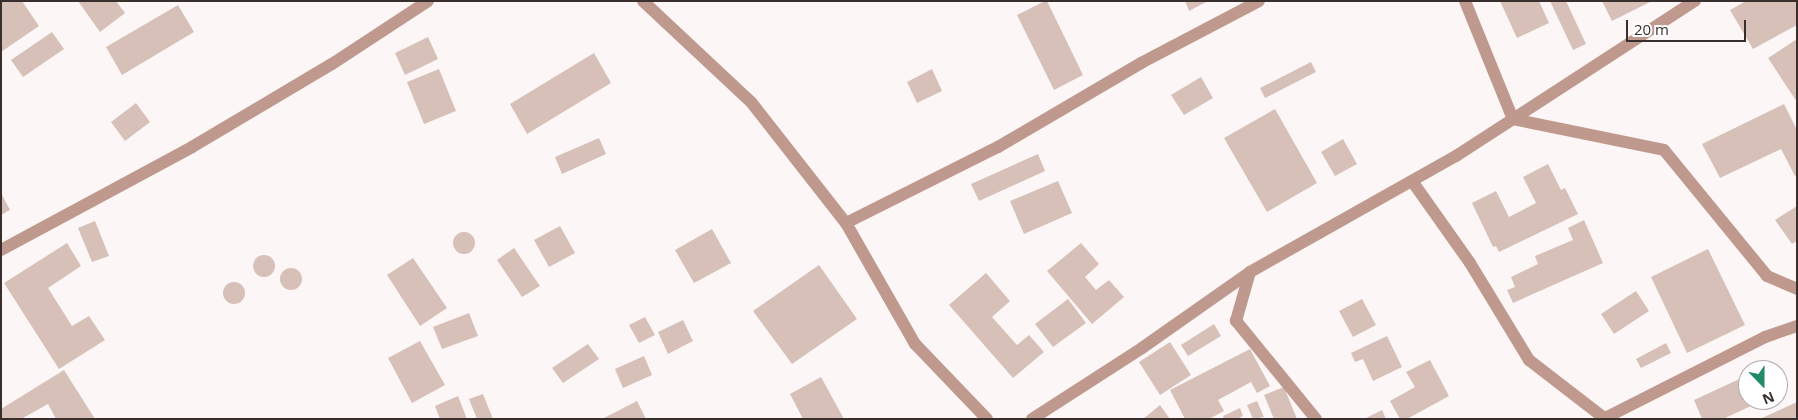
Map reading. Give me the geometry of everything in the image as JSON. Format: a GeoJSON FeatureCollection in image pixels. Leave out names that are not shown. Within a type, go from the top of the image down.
{"type":"FeatureCollection","features":[{"type":"Feature","properties":{"kind":"street"},"geometry":{"type":"LineString","coordinates":[[1,250],[192,146],[332,64],[428,1]]}},
{"type":"Feature","properties":{"kind":"street"},"geometry":{"type":"LineString","coordinates":[[644,1],[752,102],[846,223],[914,344],[987,419]]}},
{"type":"Feature","properties":{"kind":"street"},"geometry":{"type":"LineString","coordinates":[[846,223],[998,147],[1141,64],[1259,1]]}},
{"type":"Feature","properties":{"kind":"street"},"geometry":{"type":"LineString","coordinates":[[1465,1],[1513,119]]}},
{"type":"Feature","properties":{"kind":"street"},"geometry":{"type":"LineString","coordinates":[[1032,419],[1142,348],[1250,272],[1456,156],[1695,1]]}},
{"type":"Feature","properties":{"kind":"street"},"geometry":{"type":"LineString","coordinates":[[1513,119],[1664,150],[1767,276],[1797,289]]}},
{"type":"Feature","properties":{"kind":"street"},"geometry":{"type":"LineString","coordinates":[[1412,181],[1470,263],[1528,360],[1604,418],[1765,337],[1797,326]]}},
{"type":"Feature","properties":{"kind":"street"},"geometry":{"type":"LineString","coordinates":[[1250,272],[1236,321],[1316,419]]}},
{"type":"Feature","properties":{"kind":"building"},"geometry":{"type":"Polygon","coordinates":[[[1,1],[22,1],[39,26],[1,52],[1,1]]]}},
{"type":"Feature","properties":{"kind":"building"},"geometry":{"type":"Polygon","coordinates":[[[78,1],[116,1],[125,13],[100,32],[78,1]]]}},
{"type":"Feature","properties":{"kind":"building"},"geometry":{"type":"Polygon","coordinates":[[[1047,1],[1083,75],[1054,90],[1017,15],[1047,1]]]}},
{"type":"Feature","properties":{"kind":"building"},"geometry":{"type":"Polygon","coordinates":[[[1185,1],[1208,1],[1189,11],[1185,1]]]}},
{"type":"Feature","properties":{"kind":"building"},"geometry":{"type":"Polygon","coordinates":[[[1500,1],[1539,1],[1549,23],[1517,38],[1500,1]]]}},
{"type":"Feature","properties":{"kind":"building"},"geometry":{"type":"Polygon","coordinates":[[[1550,1],[1566,1],[1586,44],[1573,50],[1550,1]]]}},
{"type":"Feature","properties":{"kind":"building"},"geometry":{"type":"Polygon","coordinates":[[[1602,1],[1652,1],[1612,21],[1602,1]]]}},
{"type":"Feature","properties":{"kind":"building"},"geometry":{"type":"Polygon","coordinates":[[[1746,1],[1797,1],[1797,25],[1753,49],[1730,10],[1746,1]]]}},
{"type":"Feature","properties":{"kind":"building"},"geometry":{"type":"Polygon","coordinates":[[[178,5],[194,32],[122,75],[106,47],[178,5]]]}},
{"type":"Feature","properties":{"kind":"building"},"geometry":{"type":"Polygon","coordinates":[[[52,32],[64,49],[23,77],[11,60],[52,32]]]}},
{"type":"Feature","properties":{"kind":"building"},"geometry":{"type":"Polygon","coordinates":[[[428,37],[438,59],[405,75],[395,53],[428,37]]]}},
{"type":"Feature","properties":{"kind":"building"},"geometry":{"type":"Polygon","coordinates":[[[1797,39],[1797,102],[1768,58],[1797,39]]]}},
{"type":"Feature","properties":{"kind":"building"},"geometry":{"type":"Polygon","coordinates":[[[594,53],[611,83],[527,134],[510,104],[594,53]]]}},
{"type":"Feature","properties":{"kind":"building"},"geometry":{"type":"Polygon","coordinates":[[[1311,62],[1316,72],[1265,98],[1260,88],[1311,62]]]}},
{"type":"Feature","properties":{"kind":"building"},"geometry":{"type":"Polygon","coordinates":[[[439,69],[456,111],[424,124],[407,82],[439,69]]]}},
{"type":"Feature","properties":{"kind":"building"},"geometry":{"type":"Polygon","coordinates":[[[932,69],[942,91],[917,103],[907,82],[932,69]]]}},
{"type":"Feature","properties":{"kind":"building"},"geometry":{"type":"Polygon","coordinates":[[[1201,77],[1213,98],[1184,115],[1171,95],[1201,77]]]}},
{"type":"Feature","properties":{"kind":"building"},"geometry":{"type":"Polygon","coordinates":[[[136,103],[150,122],[125,141],[111,122],[136,103]]]}},
{"type":"Feature","properties":{"kind":"building"},"geometry":{"type":"Polygon","coordinates":[[[1784,104],[1797,130],[1797,175],[1795,176],[1781,149],[1720,178],[1702,144],[1784,104]]]}},
{"type":"Feature","properties":{"kind":"building"},"geometry":{"type":"Polygon","coordinates":[[[1275,109],[1317,183],[1267,212],[1224,138],[1275,109]]]}},
{"type":"Feature","properties":{"kind":"building"},"geometry":{"type":"Polygon","coordinates":[[[599,138],[606,154],[562,174],[555,157],[599,138]]]}},
{"type":"Feature","properties":{"kind":"building"},"geometry":{"type":"Polygon","coordinates":[[[1343,139],[1357,164],[1335,176],[1321,152],[1343,139]]]}},
{"type":"Feature","properties":{"kind":"building"},"geometry":{"type":"Polygon","coordinates":[[[1038,154],[1045,171],[979,201],[971,184],[1038,154]]]}},
{"type":"Feature","properties":{"kind":"building"},"geometry":{"type":"Polygon","coordinates":[[[1548,164],[1561,190],[1565,188],[1578,214],[1499,252],[1496,246],[1493,247],[1472,203],[1496,191],[1509,217],[1536,203],[1523,177],[1548,164]]]}},
{"type":"Feature","properties":{"kind":"building"},"geometry":{"type":"Polygon","coordinates":[[[1058,181],[1072,213],[1024,234],[1010,201],[1058,181]]]}},
{"type":"Feature","properties":{"kind":"building"},"geometry":{"type":"Polygon","coordinates":[[[1,193],[10,210],[1,215],[1,193]]]}},
{"type":"Feature","properties":{"kind":"building"},"geometry":{"type":"Polygon","coordinates":[[[1797,206],[1797,241],[1792,244],[1775,220],[1797,206]]]}},
{"type":"Feature","properties":{"kind":"building"},"geometry":{"type":"Polygon","coordinates":[[[1584,220],[1603,263],[1513,303],[1507,290],[1515,287],[1511,277],[1538,264],[1535,256],[1573,240],[1568,228],[1584,220]]]}},
{"type":"Feature","properties":{"kind":"building"},"geometry":{"type":"Polygon","coordinates":[[[95,221],[109,256],[92,262],[78,228],[95,221]]]}},
{"type":"Feature","properties":{"kind":"building"},"geometry":{"type":"Polygon","coordinates":[[[560,226],[575,253],[549,267],[534,240],[560,226]]]}},
{"type":"Feature","properties":{"kind":"building"},"geometry":{"type":"Polygon","coordinates":[[[712,229],[731,263],[694,283],[675,250],[712,229]]]}},
{"type":"Feature","properties":{"kind":"building"},"geometry":{"type":"Polygon","coordinates":[[[464,232],[474,239],[475,243],[468,253],[464,254],[454,247],[453,243],[460,233],[464,232]]]}},
{"type":"Feature","properties":{"kind":"building"},"geometry":{"type":"Polygon","coordinates":[[[67,243],[81,266],[48,288],[72,326],[89,316],[105,340],[59,369],[4,283],[67,243]]]}},
{"type":"Feature","properties":{"kind":"building"},"geometry":{"type":"Polygon","coordinates":[[[1081,243],[1099,264],[1085,277],[1096,290],[1109,280],[1124,297],[1092,324],[1047,271],[1081,243]]]}},
{"type":"Feature","properties":{"kind":"building"},"geometry":{"type":"Polygon","coordinates":[[[514,248],[540,286],[522,297],[497,260],[514,248]]]}},
{"type":"Feature","properties":{"kind":"building"},"geometry":{"type":"Polygon","coordinates":[[[1708,249],[1745,325],[1687,353],[1651,277],[1708,249]]]}},
{"type":"Feature","properties":{"kind":"building"},"geometry":{"type":"Polygon","coordinates":[[[264,255],[274,262],[275,266],[268,276],[264,277],[254,270],[253,266],[260,256],[264,255]]]}},
{"type":"Feature","properties":{"kind":"building"},"geometry":{"type":"Polygon","coordinates":[[[413,258],[447,308],[420,326],[387,275],[413,258]]]}},
{"type":"Feature","properties":{"kind":"building"},"geometry":{"type":"Polygon","coordinates":[[[819,265],[857,319],[792,364],[753,311],[819,265]]]}},
{"type":"Feature","properties":{"kind":"building"},"geometry":{"type":"Polygon","coordinates":[[[291,268],[299,271],[302,279],[299,287],[291,290],[283,287],[280,279],[283,271],[291,268]]]}},
{"type":"Feature","properties":{"kind":"building"},"geometry":{"type":"Polygon","coordinates":[[[986,273],[1010,301],[992,317],[1017,345],[1029,335],[1044,352],[1013,378],[949,305],[986,273]]]}},
{"type":"Feature","properties":{"kind":"building"},"geometry":{"type":"Polygon","coordinates":[[[234,282],[244,289],[245,293],[238,303],[234,304],[224,297],[223,293],[230,283],[234,282]]]}},
{"type":"Feature","properties":{"kind":"building"},"geometry":{"type":"Polygon","coordinates":[[[1636,291],[1649,311],[1614,334],[1601,314],[1636,291]]]}},
{"type":"Feature","properties":{"kind":"building"},"geometry":{"type":"Polygon","coordinates":[[[1068,299],[1086,323],[1053,347],[1035,324],[1068,299]]]}},
{"type":"Feature","properties":{"kind":"building"},"geometry":{"type":"Polygon","coordinates":[[[1362,299],[1376,325],[1353,337],[1339,311],[1362,299]]]}},
{"type":"Feature","properties":{"kind":"building"},"geometry":{"type":"Polygon","coordinates":[[[469,313],[478,336],[442,349],[433,327],[469,313]]]}},
{"type":"Feature","properties":{"kind":"building"},"geometry":{"type":"Polygon","coordinates":[[[645,317],[655,335],[639,343],[629,325],[645,317]]]}},
{"type":"Feature","properties":{"kind":"building"},"geometry":{"type":"Polygon","coordinates":[[[683,320],[693,341],[668,354],[658,332],[683,320]]]}},
{"type":"Feature","properties":{"kind":"building"},"geometry":{"type":"Polygon","coordinates":[[[1214,324],[1221,336],[1188,356],[1181,345],[1214,324]]]}},
{"type":"Feature","properties":{"kind":"building"},"geometry":{"type":"Polygon","coordinates":[[[1387,336],[1402,367],[1373,381],[1363,359],[1355,362],[1351,353],[1387,336]]]}},
{"type":"Feature","properties":{"kind":"building"},"geometry":{"type":"Polygon","coordinates":[[[420,341],[445,385],[412,403],[388,358],[420,341]]]}},
{"type":"Feature","properties":{"kind":"building"},"geometry":{"type":"Polygon","coordinates":[[[1170,342],[1191,375],[1160,395],[1139,362],[1170,342]]]}},
{"type":"Feature","properties":{"kind":"building"},"geometry":{"type":"Polygon","coordinates":[[[1666,343],[1671,353],[1641,368],[1636,359],[1666,343]]]}},
{"type":"Feature","properties":{"kind":"building"},"geometry":{"type":"Polygon","coordinates":[[[588,344],[599,359],[563,383],[552,368],[588,344]]]}},
{"type":"Feature","properties":{"kind":"building"},"geometry":{"type":"Polygon","coordinates":[[[1250,349],[1270,386],[1257,393],[1251,382],[1218,400],[1224,411],[1209,419],[1185,419],[1170,390],[1250,349]]]}},
{"type":"Feature","properties":{"kind":"building"},"geometry":{"type":"Polygon","coordinates":[[[644,356],[652,375],[623,388],[615,369],[644,356]]]}},
{"type":"Feature","properties":{"kind":"building"},"geometry":{"type":"Polygon","coordinates":[[[1430,360],[1449,396],[1407,419],[1400,419],[1390,401],[1415,387],[1406,372],[1430,360]]]}},
{"type":"Feature","properties":{"kind":"building"},"geometry":{"type":"Polygon","coordinates":[[[64,370],[95,419],[56,419],[48,404],[21,419],[1,419],[1,409],[64,370]]]}},
{"type":"Feature","properties":{"kind":"building"},"geometry":{"type":"Polygon","coordinates":[[[821,377],[844,419],[803,419],[790,394],[821,377]]]}},
{"type":"Feature","properties":{"kind":"building"},"geometry":{"type":"Polygon","coordinates":[[[1738,380],[1738,410],[1742,410],[1723,419],[1702,419],[1694,400],[1738,380]]]}},
{"type":"Feature","properties":{"kind":"building"},"geometry":{"type":"Polygon","coordinates":[[[1284,387],[1297,419],[1274,419],[1264,395],[1284,387]]]}},
{"type":"Feature","properties":{"kind":"building"},"geometry":{"type":"Polygon","coordinates":[[[483,394],[493,419],[477,419],[469,399],[483,394]]]}},
{"type":"Feature","properties":{"kind":"building"},"geometry":{"type":"Polygon","coordinates":[[[458,396],[467,419],[440,419],[435,406],[458,396]]]}},
{"type":"Feature","properties":{"kind":"building"},"geometry":{"type":"Polygon","coordinates":[[[637,401],[646,419],[602,419],[637,401]]]}},
{"type":"Feature","properties":{"kind":"building"},"geometry":{"type":"Polygon","coordinates":[[[1257,401],[1264,417],[1253,419],[1247,405],[1257,401]]]}},
{"type":"Feature","properties":{"kind":"building"},"geometry":{"type":"Polygon","coordinates":[[[1797,402],[1797,419],[1760,419],[1780,410],[1788,410],[1788,406],[1797,402]]]}},
{"type":"Feature","properties":{"kind":"building"},"geometry":{"type":"Polygon","coordinates":[[[1160,405],[1170,419],[1143,419],[1160,405]]]}},
{"type":"Feature","properties":{"kind":"building"},"geometry":{"type":"Polygon","coordinates":[[[1240,408],[1243,416],[1237,419],[1224,419],[1223,416],[1240,408]]]}},
{"type":"Feature","properties":{"kind":"building"},"geometry":{"type":"Polygon","coordinates":[[[1382,410],[1386,419],[1364,419],[1382,410]]]}}]}
